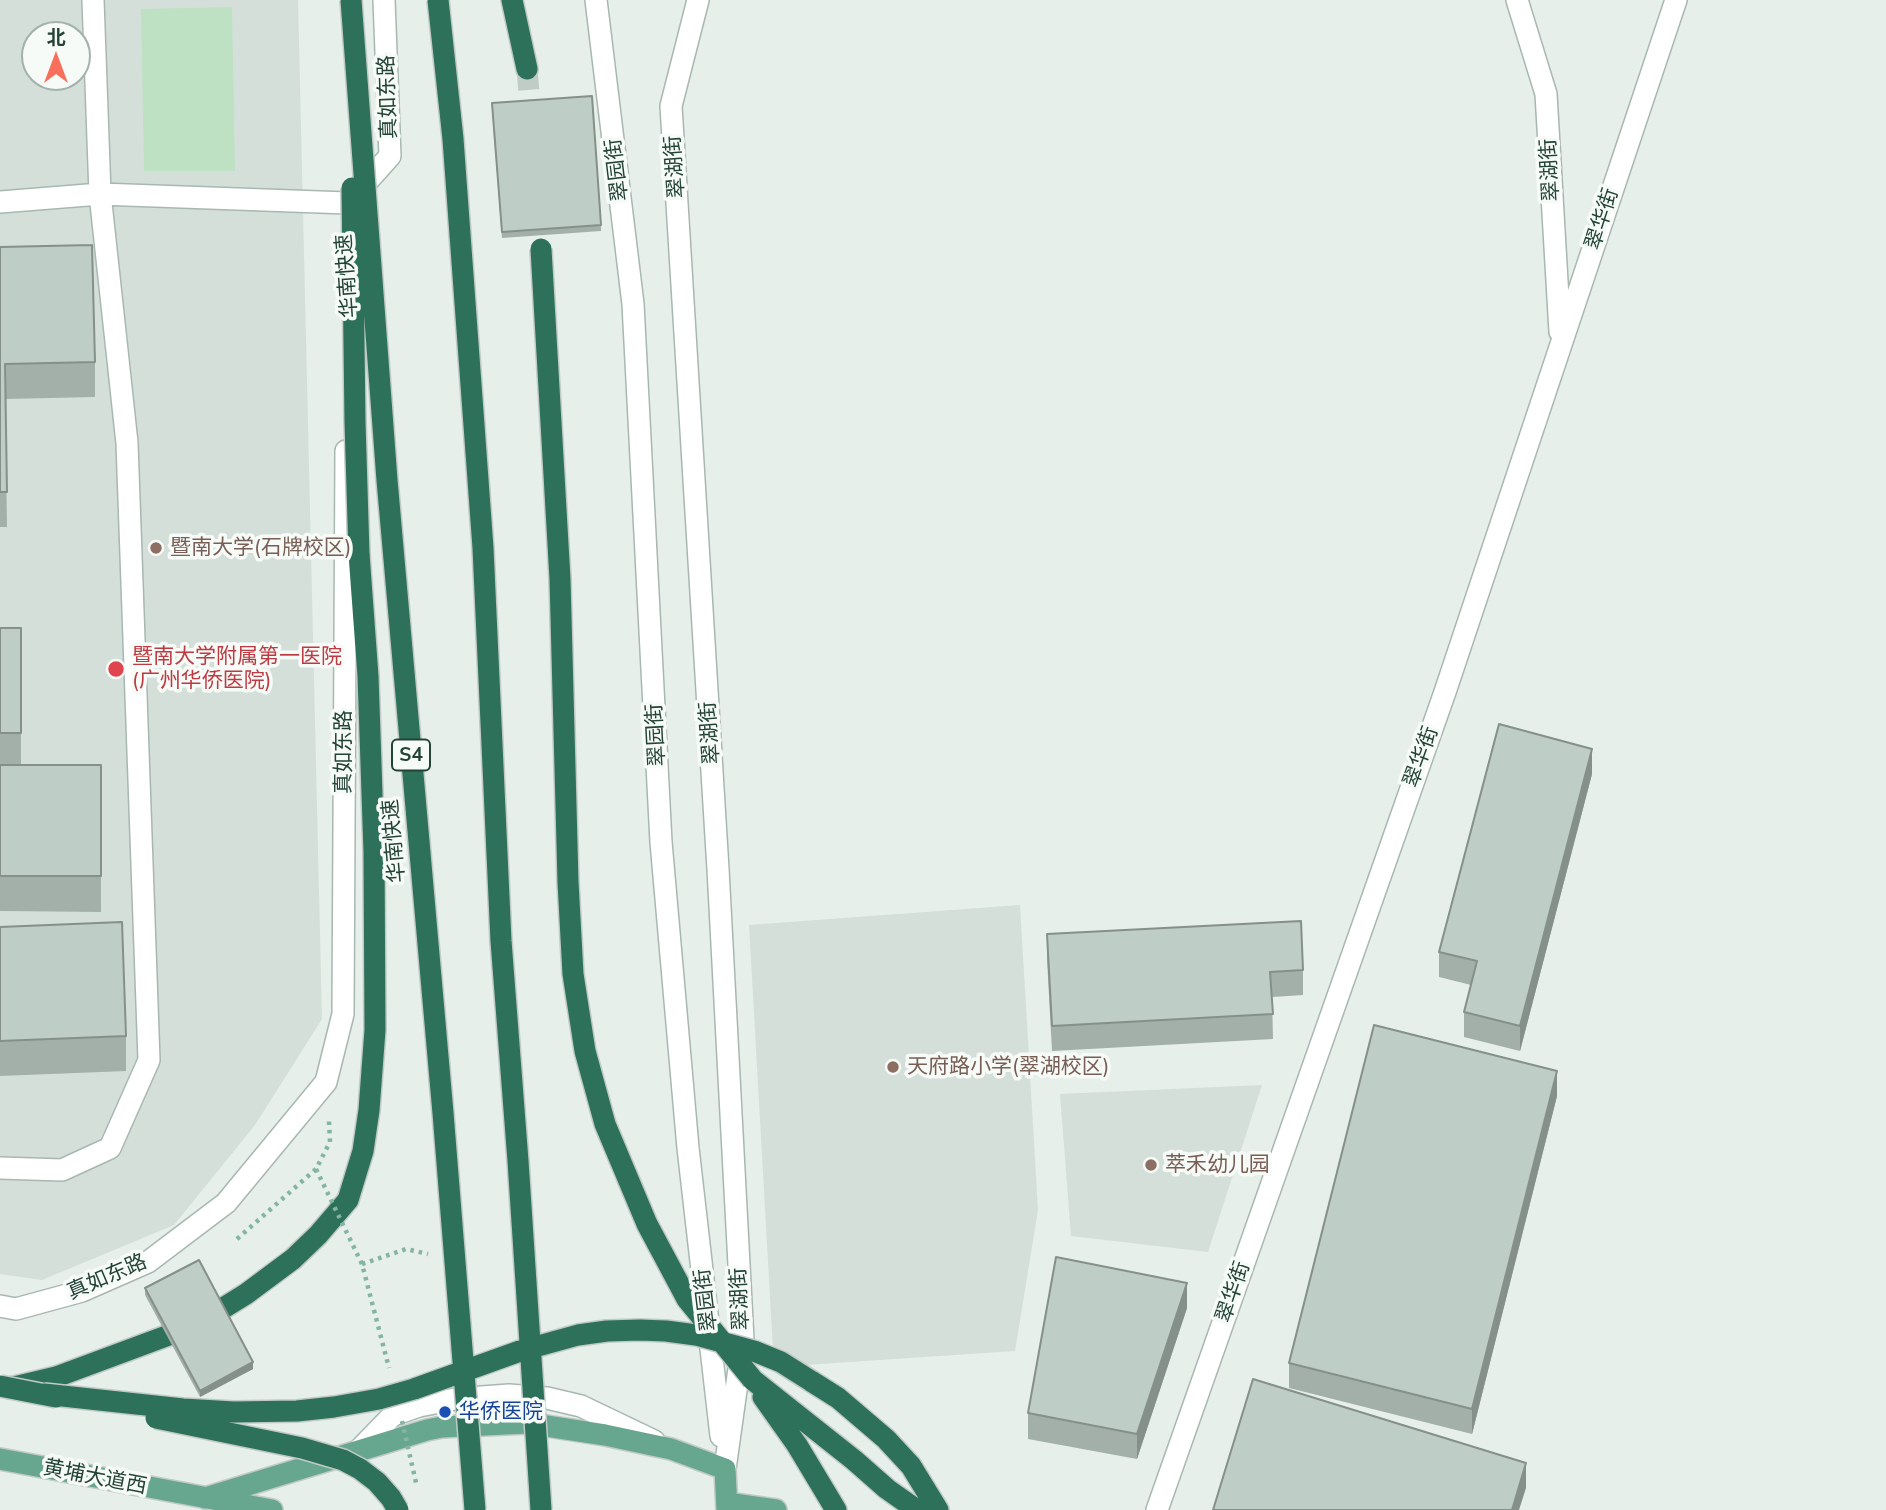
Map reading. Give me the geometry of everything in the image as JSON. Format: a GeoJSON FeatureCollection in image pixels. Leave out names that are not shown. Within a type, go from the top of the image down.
{"type":"FeatureCollection","features":[{"type":"Feature","properties":{"kind":"highway"},"geometry":{"type":"LineString","coordinates":[[0,1388],[56,1377],[196,1325],[246,1294],[293,1259],[348,1200],[363,1152],[375,1030],[374,852],[355,436],[350,0]]}},
{"type":"Feature","properties":{"kind":"highway","name":"华南快速"},"geometry":{"type":"LineString","coordinates":[[350,0],[387,480],[475,1510]]}},
{"type":"Feature","properties":{"kind":"highway"},"geometry":{"type":"LineString","coordinates":[[438,0],[453,138],[483,548],[501,941],[541,1510]]}},
{"type":"Feature","properties":{"kind":"highway"},"geometry":{"type":"LineString","coordinates":[[512,0],[527,69]]}},
{"type":"Feature","properties":{"kind":"highway"},"geometry":{"type":"LineString","coordinates":[[541,249],[560,579],[573,975],[585,1052],[605,1124],[647,1224],[687,1299],[753,1380],[797,1445],[836,1510]]}},
{"type":"Feature","properties":{"kind":"highway"},"geometry":{"type":"LineString","coordinates":[[0,1388],[234,1412],[297,1411],[334,1407],[402,1393],[509,1355],[578,1335],[607,1331],[666,1331],[696,1335],[754,1351],[781,1362],[838,1398],[886,1439],[911,1466],[938,1510]]}},
{"type":"Feature","properties":{"kind":"highway"},"geometry":{"type":"LineString","coordinates":[[753,1380],[887,1489],[917,1510]]}},
{"type":"Feature","properties":{"kind":"highway"},"geometry":{"type":"LineString","coordinates":[[44,1394],[324,1453],[360,1469],[377,1482],[398,1510]]}},
{"type":"Feature","properties":{"kind":"main road"},"geometry":{"type":"LineString","coordinates":[[205,1498],[442,1427],[527,1423],[671,1449],[725,1469],[727,1506],[776,1510]]}},
{"type":"Feature","properties":{"kind":"main road","name":"黄埔大道西"},"geometry":{"type":"LineString","coordinates":[[0,1459],[272,1510]]}},
{"type":"Feature","properties":{"kind":"street"},"geometry":{"type":"LineString","coordinates":[[0,1168],[62,1170],[110,1148],[149,1060],[127,443],[100,194],[93,0]]}},
{"type":"Feature","properties":{"kind":"street","name":"真如东路"},"geometry":{"type":"LineString","coordinates":[[8,1308],[82,1291],[148,1262],[226,1203],[326,1082],[342,1014],[347,203],[390,156],[384,0]]}},
{"type":"Feature","properties":{"kind":"street","name":"翠园街"},"geometry":{"type":"LineString","coordinates":[[597,0],[633,304],[661,842],[688,1148],[725,1469]]}},
{"type":"Feature","properties":{"kind":"street","name":"翠湖街"},"geometry":{"type":"LineString","coordinates":[[698,0],[671,106],[718,869],[743,1340],[725,1469]]}},
{"type":"Feature","properties":{"kind":"street","name":"翠湖街"},"geometry":{"type":"LineString","coordinates":[[1517,0],[1546,94],[1561,345]]}},
{"type":"Feature","properties":{"kind":"street","name":"翠华街"},"geometry":{"type":"LineString","coordinates":[[1157,1510],[1444,692],[1676,0]]}},
{"type":"Feature","properties":{"kind":"street"},"geometry":{"type":"LineString","coordinates":[[0,202],[100,194],[347,203]]}},
{"type":"Feature","properties":{"kind":"path"},"geometry":{"type":"LineString","coordinates":[[237,1239],[316,1169],[330,1142],[326,1082]]}},
{"type":"Feature","properties":{"kind":"path"},"geometry":{"type":"LineString","coordinates":[[316,1169],[362,1264],[389,1371]]}},
{"type":"Feature","properties":{"kind":"path"},"geometry":{"type":"LineString","coordinates":[[362,1264],[406,1249],[439,1257]]}},
{"type":"Feature","properties":{"kind":"path"},"geometry":{"type":"LineString","coordinates":[[402,1420],[419,1497]]}},
{"type":"Feature","properties":{"kind":"shaded area","name":"暨南大学(石牌校区)"},"geometry":{"type":"Polygon","coordinates":[[[0,0],[298,0],[322,1019],[255,1125],[174,1225],[42,1280],[0,1274],[0,0]]]}},
{"type":"Feature","properties":{"kind":"shaded area","name":"天府路小学(翠湖校区)"},"geometry":{"type":"Polygon","coordinates":[[[1020,905],[1038,1210],[1015,1351],[774,1367],[749,925],[1020,905]]]}},
{"type":"Feature","properties":{"kind":"shaded area","name":"萃禾幼儿园"},"geometry":{"type":"Polygon","coordinates":[[[1262,1085],[1208,1252],[1071,1236],[1060,1094],[1262,1085]]]}},
{"type":"Feature","properties":{"kind":"green space"},"geometry":{"type":"Polygon","coordinates":[[[232,7],[235,171],[144,171],[141,9],[232,7]]]}},
{"type":"Feature","properties":{"kind":"building"},"geometry":{"type":"Polygon","coordinates":[[[592,96],[601,225],[502,232],[492,103],[592,96]]]}},
{"type":"Feature","properties":{"kind":"building"},"geometry":{"type":"Polygon","coordinates":[[[92,245],[95,362],[5,364],[7,492],[0,492],[0,247],[92,245]]]}},
{"type":"Feature","properties":{"kind":"building"},"geometry":{"type":"Polygon","coordinates":[[[0,628],[21,628],[21,733],[0,733],[0,628]]]}},
{"type":"Feature","properties":{"kind":"building"},"geometry":{"type":"Polygon","coordinates":[[[1499,724],[1592,749],[1520,1026],[1464,1012],[1477,961],[1439,952],[1499,724]]]}},
{"type":"Feature","properties":{"kind":"building"},"geometry":{"type":"Polygon","coordinates":[[[0,765],[101,765],[101,876],[0,876],[0,765]]]}},
{"type":"Feature","properties":{"kind":"building"},"geometry":{"type":"Polygon","coordinates":[[[1301,921],[1303,970],[1270,972],[1273,1014],[1052,1026],[1047,934],[1301,921]]]}},
{"type":"Feature","properties":{"kind":"building"},"geometry":{"type":"Polygon","coordinates":[[[122,922],[126,1036],[0,1041],[0,927],[122,922]]]}},
{"type":"Feature","properties":{"kind":"building"},"geometry":{"type":"Polygon","coordinates":[[[1374,1025],[1557,1071],[1472,1409],[1289,1363],[1374,1025]]]}},
{"type":"Feature","properties":{"kind":"building"},"geometry":{"type":"Polygon","coordinates":[[[1056,1257],[1187,1283],[1137,1434],[1028,1413],[1056,1257]]]}},
{"type":"Feature","properties":{"kind":"building"},"geometry":{"type":"Polygon","coordinates":[[[199,1260],[253,1362],[200,1391],[145,1288],[199,1260]]]}},
{"type":"Feature","properties":{"kind":"building"},"geometry":{"type":"Polygon","coordinates":[[[1253,1379],[1526,1463],[1512,1510],[1213,1510],[1253,1379]]]}},
{"type":"Feature","properties":{"kind":"tunnel"},"geometry":{"type":"LineString","coordinates":[[527,69],[532,128]]}},
{"type":"Feature","properties":{"kind":"place","name":"暨南大学(石牌校区)"},"geometry":{"type":"Point","coordinates":[156,548]}},
{"type":"Feature","properties":{"kind":"place","name":"暨南大学附属第一医院 (广州华侨医院)"},"geometry":{"type":"Point","coordinates":[116,669]}},
{"type":"Feature","properties":{"kind":"place","name":"天府路小学(翠湖校区)"},"geometry":{"type":"Point","coordinates":[893,1067]}},
{"type":"Feature","properties":{"kind":"place","name":"萃禾幼儿园"},"geometry":{"type":"Point","coordinates":[1151,1165]}},
{"type":"Feature","properties":{"kind":"place","name":"华侨医院"},"geometry":{"type":"Point","coordinates":[445,1412]}}]}
